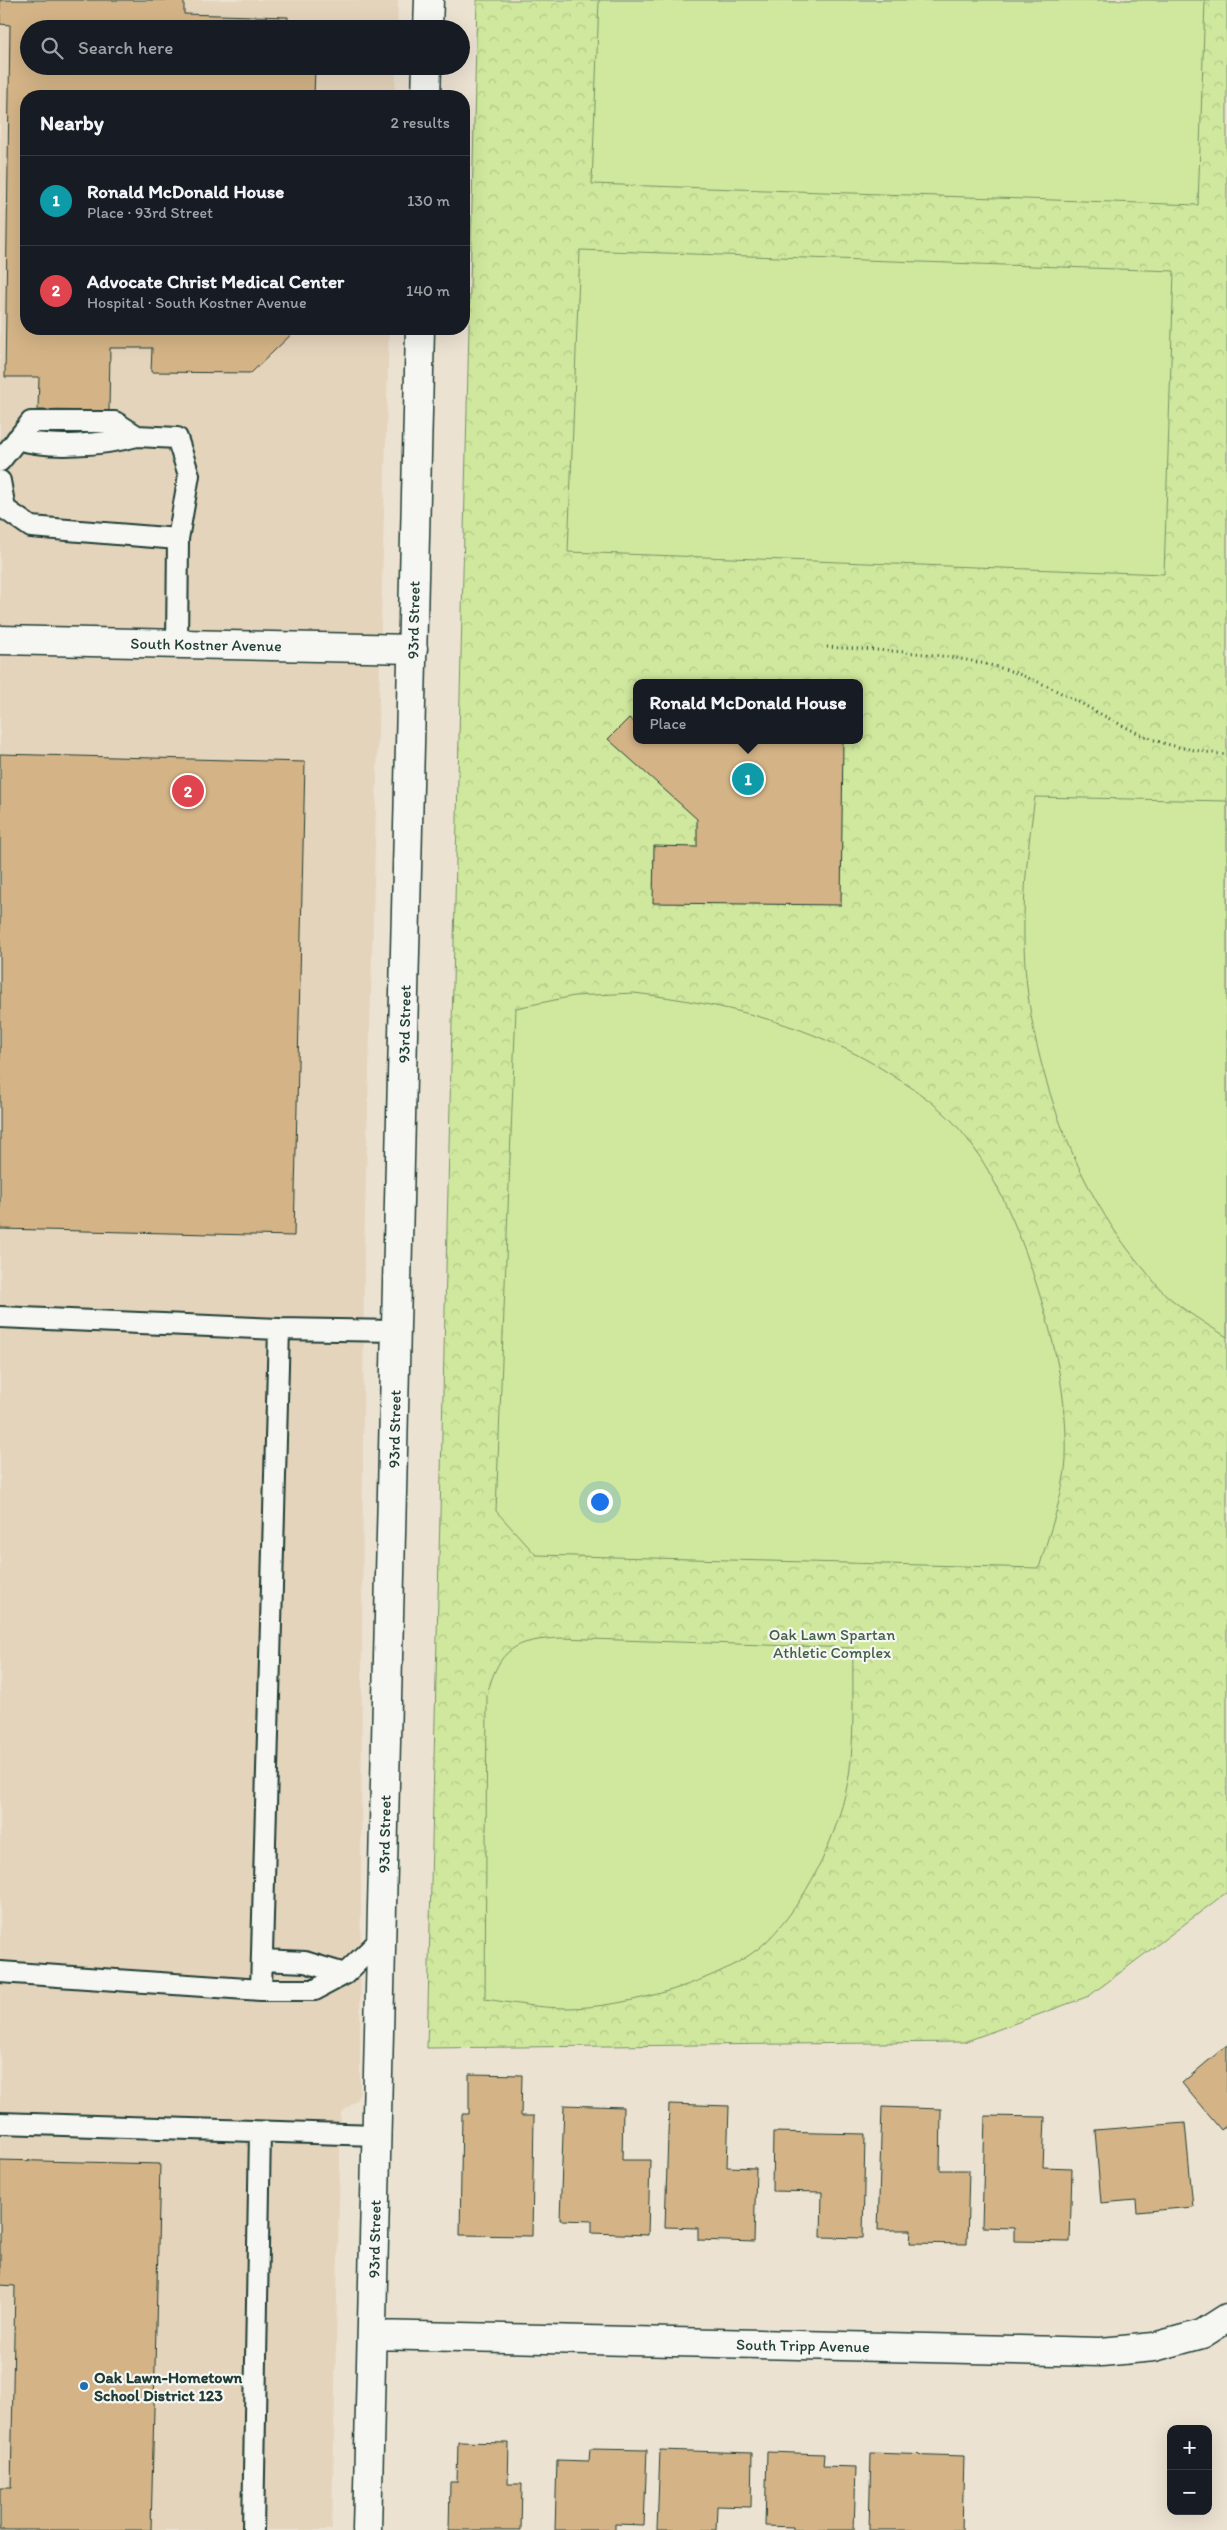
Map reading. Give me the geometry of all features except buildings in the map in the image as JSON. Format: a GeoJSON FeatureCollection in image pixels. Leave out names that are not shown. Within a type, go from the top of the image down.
{"type":"FeatureCollection","features":[{"type":"Feature","properties":{"kind":"street"},"geometry":{"type":"LineString","coordinates":[[428,20],[429,0]]}},
{"type":"Feature","properties":{"kind":"street"},"geometry":{"type":"LineString","coordinates":[[426,90],[427,75]]}},
{"type":"Feature","properties":{"kind":"street","name":"93rd Street"},"geometry":{"type":"LineString","coordinates":[[367,2530],[420,335]]}},
{"type":"Feature","properties":{"kind":"street","name":"South Kostner Avenue"},"geometry":{"type":"LineString","coordinates":[[0,640],[413,649]]}},
{"type":"Feature","properties":{"kind":"street","name":"South Tripp Avenue"},"geometry":{"type":"LineString","coordinates":[[372,2335],[1101,2352],[1154,2347],[1202,2334],[1227,2318]]}},
{"type":"Feature","properties":{"kind":"lane"},"geometry":{"type":"LineString","coordinates":[[0,461],[17,439],[31,443],[108,444],[137,436],[176,438],[190,475],[178,539],[177,644]]}},
{"type":"Feature","properties":{"kind":"lane"},"geometry":{"type":"LineString","coordinates":[[0,481],[6,509],[31,527],[178,539]]}},
{"type":"Feature","properties":{"kind":"lane"},"geometry":{"type":"LineString","coordinates":[[0,1317],[279,1330],[396,1331]]}},
{"type":"Feature","properties":{"kind":"lane"},"geometry":{"type":"LineString","coordinates":[[261,1990],[279,1330]]}},
{"type":"Feature","properties":{"kind":"lane"},"geometry":{"type":"LineString","coordinates":[[0,1972],[261,1990],[315,1990],[345,1974],[381,1939]]}},
{"type":"Feature","properties":{"kind":"lane"},"geometry":{"type":"LineString","coordinates":[[262,1960],[305,1962],[345,1974]]}},
{"type":"Feature","properties":{"kind":"lane"},"geometry":{"type":"LineString","coordinates":[[0,2123],[377,2135]]}},
{"type":"Feature","properties":{"kind":"lane"},"geometry":{"type":"LineString","coordinates":[[253,2530],[260,2132]]}},
{"type":"Feature","properties":{"kind":"path"},"geometry":{"type":"LineString","coordinates":[[827,647],[924,654],[1005,669],[1056,691],[1144,736],[1189,750],[1227,755]]}},
{"type":"Feature","properties":{"kind":"shaded area"},"geometry":{"type":"Polygon","coordinates":[[[0,0],[398,0],[397,20],[20,20],[20,75],[396,75],[395,90],[20,90],[20,335],[389,335],[364,1254],[360,2092],[357,2100],[341,2113],[332,2530],[0,2530],[0,0]]]}},
{"type":"Feature","properties":{"kind":"green space","name":"Oak Lawn Spartan Athletic Complex"},"geometry":{"type":"Polygon","coordinates":[[[477,0],[1227,0],[1227,1892],[1089,1996],[964,2042],[427,2048],[477,0]]]}},
{"type":"Feature","properties":{"kind":"green space"},"geometry":{"type":"Polygon","coordinates":[[[599,0],[1205,0],[1198,205],[592,184],[599,0]]]}},
{"type":"Feature","properties":{"kind":"green space"},"geometry":{"type":"Polygon","coordinates":[[[580,250],[1174,271],[1164,574],[568,552],[580,250]]]}},
{"type":"Feature","properties":{"kind":"green space"},"geometry":{"type":"Polygon","coordinates":[[[1035,797],[1227,801],[1227,1337],[1165,1294],[1117,1235],[1094,1197],[1074,1156],[1057,1114],[1043,1070],[1026,982],[1024,904],[1035,797]]]}},
{"type":"Feature","properties":{"kind":"green space"},"geometry":{"type":"Polygon","coordinates":[[[634,993],[702,1003],[736,1011],[802,1030],[834,1043],[895,1077],[933,1104],[954,1123],[980,1157],[1002,1197],[1021,1240],[1042,1302],[1054,1346],[1062,1391],[1066,1436],[1065,1473],[1039,1568],[536,1555],[496,1511],[516,1008],[574,996],[634,993]]]}},
{"type":"Feature","properties":{"kind":"green space"},"geometry":{"type":"Polygon","coordinates":[[[561,1638],[853,1648],[853,1720],[851,1758],[846,1791],[841,1811],[826,1851],[817,1871],[795,1907],[768,1940],[750,1955],[727,1968],[701,1980],[674,1989],[617,2003],[590,2007],[536,2006],[485,1999],[487,1695],[497,1667],[511,1650],[532,1641],[561,1638]]]}},
{"type":"Feature","properties":{"kind":"place","name":"Ronald McDonald House"},"geometry":{"type":"Point","coordinates":[748,779]}},
{"type":"Feature","properties":{"kind":"place","name":"Advocate Christ Medical Center"},"geometry":{"type":"Point","coordinates":[188,791]}},
{"type":"Feature","properties":{"kind":"place","name":"Oak Lawn-Hometown School District 123"},"geometry":{"type":"Point","coordinates":[84,2386]}}]}
